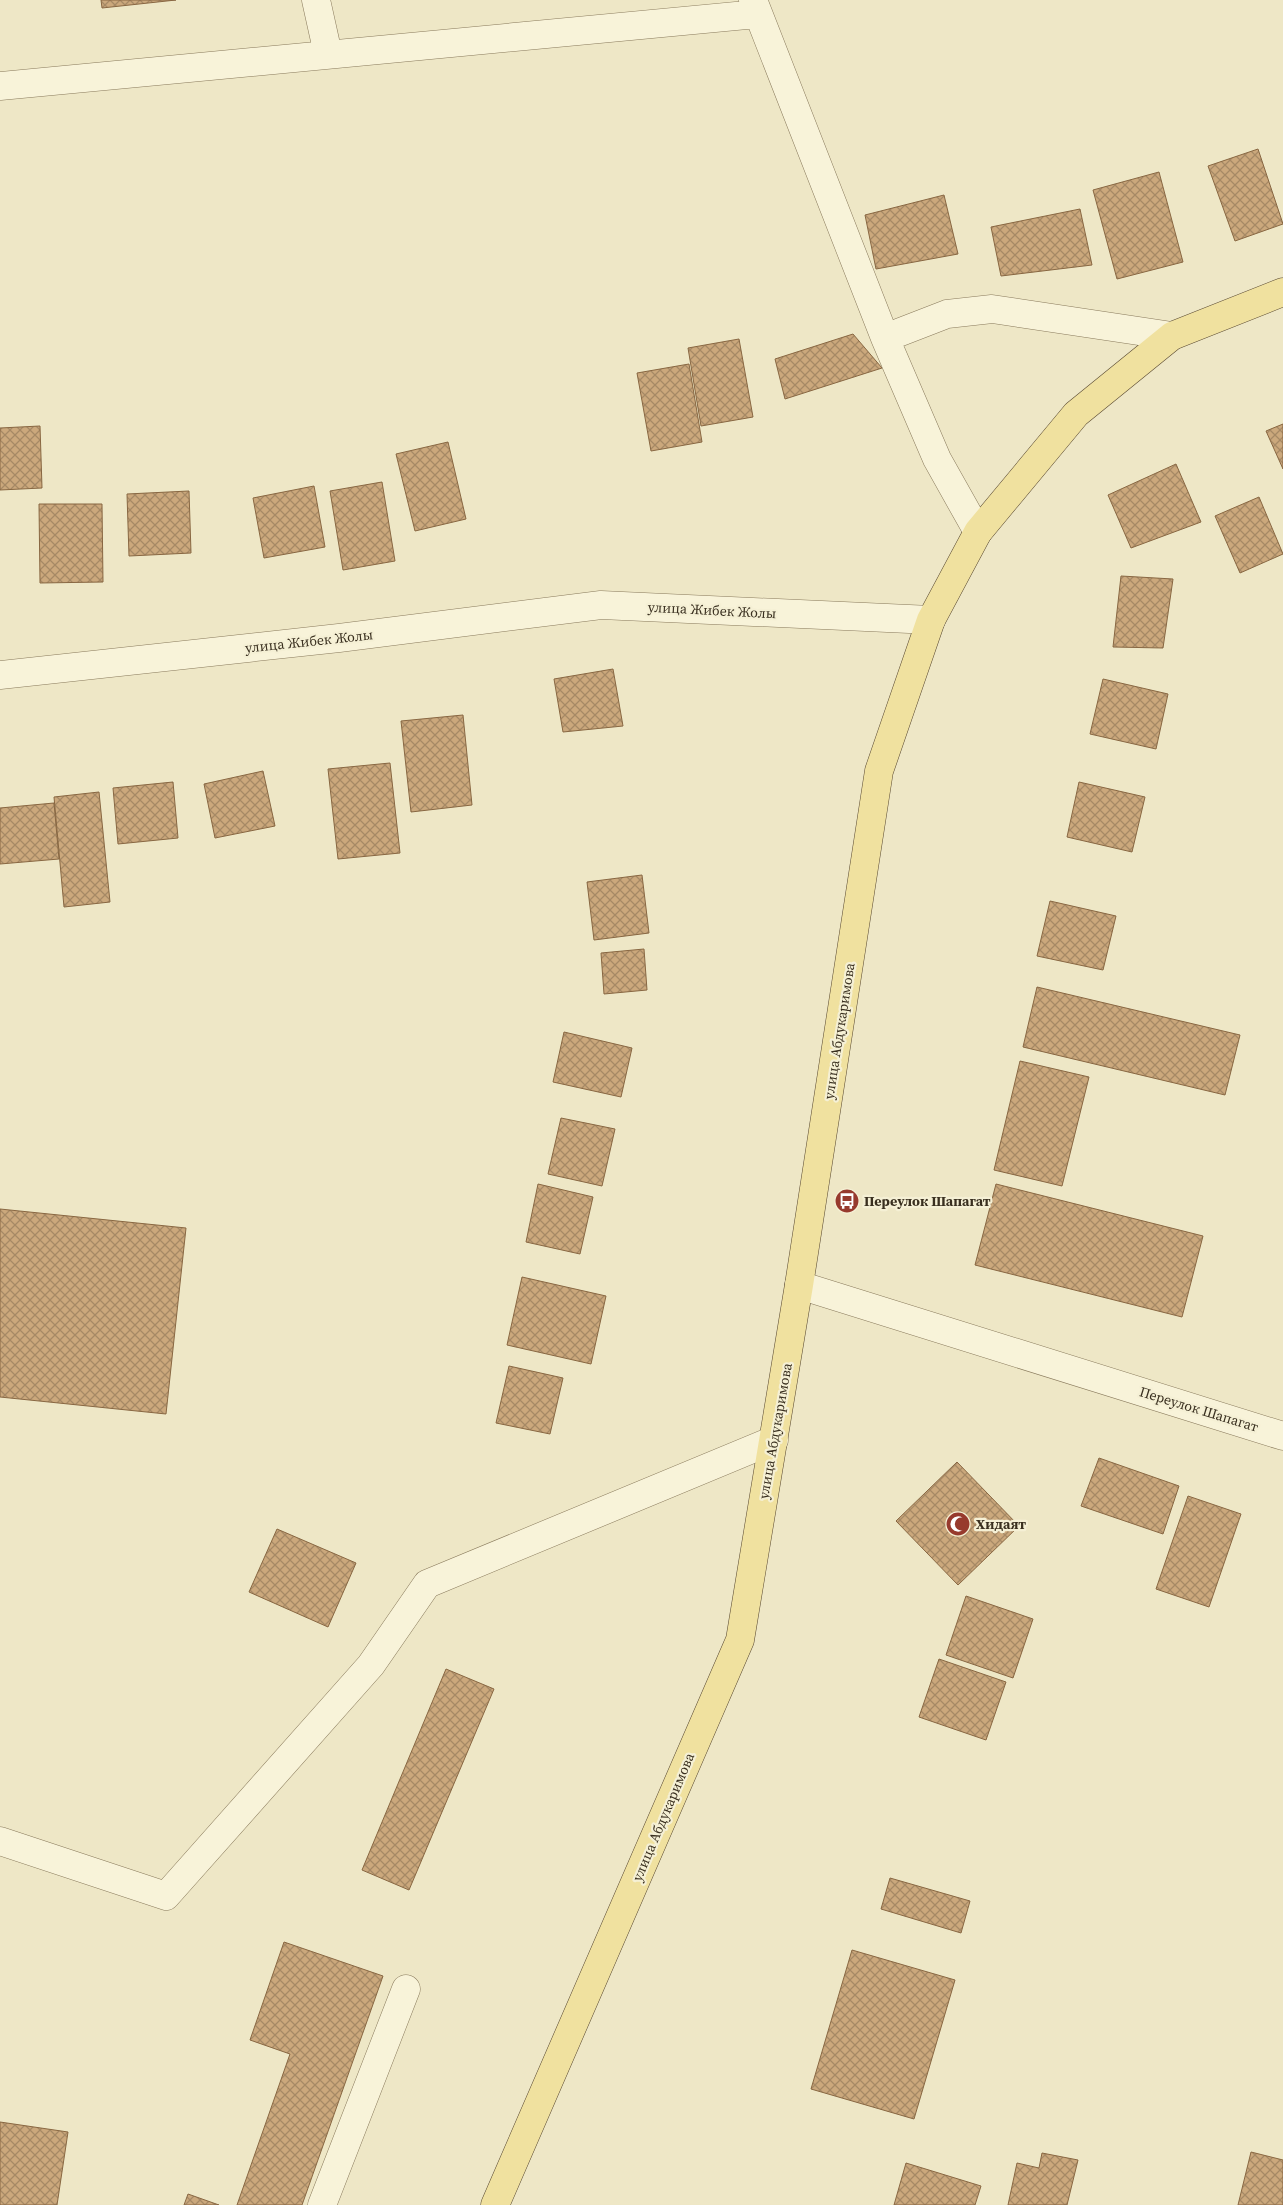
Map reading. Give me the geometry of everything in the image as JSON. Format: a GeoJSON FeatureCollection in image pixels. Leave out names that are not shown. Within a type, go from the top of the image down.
{"type":"FeatureCollection","features":[{"type":"Feature","properties":{"kind":"main road"},"geometry":{"type":"LineString","coordinates":[[930,620],[978,532],[1076,414],[1172,336],[1283,292]]}},
{"type":"Feature","properties":{"kind":"main road","name":"улица Абдукаримова"},"geometry":{"type":"LineString","coordinates":[[495,2205],[740,1640],[800,1285],[879,771],[930,620]]}},
{"type":"Feature","properties":{"kind":"street"},"geometry":{"type":"LineString","coordinates":[[316,0],[328,54]]}},
{"type":"Feature","properties":{"kind":"street"},"geometry":{"type":"LineString","coordinates":[[0,86],[328,54],[755,7],[885,338],[937,459],[978,532]]}},
{"type":"Feature","properties":{"kind":"street"},"geometry":{"type":"LineString","coordinates":[[885,338],[947,314],[992,309],[1172,336]]}},
{"type":"Feature","properties":{"kind":"street","name":"улица Жибек Жолы"},"geometry":{"type":"LineString","coordinates":[[0,675],[330,639],[601,605],[930,620]]}},
{"type":"Feature","properties":{"kind":"street","name":"Переулок Шапагат"},"geometry":{"type":"LineString","coordinates":[[800,1285],[1283,1436]]}},
{"type":"Feature","properties":{"kind":"street"},"geometry":{"type":"LineString","coordinates":[[0,1841],[166,1896],[370,1665],[427,1584],[774,1440]]}},
{"type":"Feature","properties":{"kind":"street"},"geometry":{"type":"LineString","coordinates":[[322,2205],[406,1989]]}},
{"type":"Feature","properties":{"kind":"building"},"geometry":{"type":"Polygon","coordinates":[[[101,0],[176,0],[102,8],[101,0]]]}},
{"type":"Feature","properties":{"kind":"building"},"geometry":{"type":"Polygon","coordinates":[[[1258,149],[1283,224],[1235,241],[1208,166],[1258,149]]]}},
{"type":"Feature","properties":{"kind":"building"},"geometry":{"type":"Polygon","coordinates":[[[1159,172],[1183,262],[1117,279],[1093,190],[1159,172]]]}},
{"type":"Feature","properties":{"kind":"building"},"geometry":{"type":"Polygon","coordinates":[[[944,195],[958,254],[876,269],[865,215],[944,195]]]}},
{"type":"Feature","properties":{"kind":"building"},"geometry":{"type":"Polygon","coordinates":[[[1080,209],[1092,265],[1001,276],[991,227],[1080,209]]]}},
{"type":"Feature","properties":{"kind":"building"},"geometry":{"type":"Polygon","coordinates":[[[853,334],[882,368],[785,399],[775,359],[853,334]]]}},
{"type":"Feature","properties":{"kind":"building"},"geometry":{"type":"Polygon","coordinates":[[[739,339],[753,417],[701,426],[688,348],[739,339]]]}},
{"type":"Feature","properties":{"kind":"building"},"geometry":{"type":"Polygon","coordinates":[[[689,364],[702,442],[651,451],[637,373],[689,364]]]}},
{"type":"Feature","properties":{"kind":"building"},"geometry":{"type":"Polygon","coordinates":[[[1283,424],[1283,469],[1266,431],[1283,424]]]}},
{"type":"Feature","properties":{"kind":"building"},"geometry":{"type":"Polygon","coordinates":[[[40,426],[42,488],[0,490],[0,428],[40,426]]]}},
{"type":"Feature","properties":{"kind":"building"},"geometry":{"type":"Polygon","coordinates":[[[448,442],[466,519],[415,531],[396,454],[448,442]]]}},
{"type":"Feature","properties":{"kind":"building"},"geometry":{"type":"Polygon","coordinates":[[[1176,464],[1201,522],[1131,548],[1108,495],[1176,464]]]}},
{"type":"Feature","properties":{"kind":"building"},"geometry":{"type":"Polygon","coordinates":[[[382,482],[395,561],[343,570],[330,491],[382,482]]]}},
{"type":"Feature","properties":{"kind":"building"},"geometry":{"type":"Polygon","coordinates":[[[314,486],[325,547],[264,558],[253,498],[314,486]]]}},
{"type":"Feature","properties":{"kind":"building"},"geometry":{"type":"Polygon","coordinates":[[[189,491],[191,553],[129,556],[127,494],[189,491]]]}},
{"type":"Feature","properties":{"kind":"building"},"geometry":{"type":"Polygon","coordinates":[[[1259,497],[1283,554],[1240,573],[1215,516],[1259,497]]]}},
{"type":"Feature","properties":{"kind":"building"},"geometry":{"type":"Polygon","coordinates":[[[39,504],[102,504],[103,582],[40,583],[39,504]]]}},
{"type":"Feature","properties":{"kind":"building"},"geometry":{"type":"Polygon","coordinates":[[[1121,576],[1173,579],[1163,648],[1113,647],[1121,576]]]}},
{"type":"Feature","properties":{"kind":"building"},"geometry":{"type":"Polygon","coordinates":[[[613,669],[623,726],[563,732],[554,679],[613,669]]]}},
{"type":"Feature","properties":{"kind":"building"},"geometry":{"type":"Polygon","coordinates":[[[1103,679],[1168,694],[1156,749],[1090,734],[1103,679]]]}},
{"type":"Feature","properties":{"kind":"building"},"geometry":{"type":"Polygon","coordinates":[[[463,715],[472,805],[411,812],[401,721],[463,715]]]}},
{"type":"Feature","properties":{"kind":"building"},"geometry":{"type":"Polygon","coordinates":[[[390,763],[400,853],[338,859],[328,769],[390,763]]]}},
{"type":"Feature","properties":{"kind":"building"},"geometry":{"type":"Polygon","coordinates":[[[263,771],[275,826],[215,838],[204,784],[263,771]]]}},
{"type":"Feature","properties":{"kind":"building"},"geometry":{"type":"Polygon","coordinates":[[[173,782],[178,838],[118,844],[113,788],[173,782]]]}},
{"type":"Feature","properties":{"kind":"building"},"geometry":{"type":"Polygon","coordinates":[[[1079,782],[1145,797],[1132,852],[1067,837],[1079,782]]]}},
{"type":"Feature","properties":{"kind":"building"},"geometry":{"type":"Polygon","coordinates":[[[99,792],[110,902],[64,907],[54,797],[99,792]]]}},
{"type":"Feature","properties":{"kind":"building"},"geometry":{"type":"Polygon","coordinates":[[[54,803],[59,859],[0,864],[0,808],[54,803]]]}},
{"type":"Feature","properties":{"kind":"building"},"geometry":{"type":"Polygon","coordinates":[[[642,875],[649,933],[594,940],[587,882],[642,875]]]}},
{"type":"Feature","properties":{"kind":"building"},"geometry":{"type":"Polygon","coordinates":[[[1050,901],[1116,916],[1103,970],[1037,956],[1050,901]]]}},
{"type":"Feature","properties":{"kind":"building"},"geometry":{"type":"Polygon","coordinates":[[[644,949],[647,990],[604,994],[601,953],[644,949]]]}},
{"type":"Feature","properties":{"kind":"building"},"geometry":{"type":"Polygon","coordinates":[[[1037,987],[1240,1035],[1225,1095],[1023,1047],[1037,987]]]}},
{"type":"Feature","properties":{"kind":"building"},"geometry":{"type":"Polygon","coordinates":[[[564,1032],[632,1048],[621,1097],[553,1082],[564,1032]]]}},
{"type":"Feature","properties":{"kind":"building"},"geometry":{"type":"Polygon","coordinates":[[[1020,1061],[1089,1077],[1062,1186],[994,1170],[1020,1061]]]}},
{"type":"Feature","properties":{"kind":"building"},"geometry":{"type":"Polygon","coordinates":[[[561,1118],[615,1129],[602,1186],[548,1174],[561,1118]]]}},
{"type":"Feature","properties":{"kind":"building"},"geometry":{"type":"Polygon","coordinates":[[[538,1184],[593,1197],[580,1254],[526,1242],[538,1184]]]}},
{"type":"Feature","properties":{"kind":"building"},"geometry":{"type":"Polygon","coordinates":[[[996,1184],[1203,1236],[1182,1317],[975,1265],[996,1184]]]}},
{"type":"Feature","properties":{"kind":"building"},"geometry":{"type":"Polygon","coordinates":[[[0,1209],[186,1228],[166,1414],[0,1397],[0,1209]]]}},
{"type":"Feature","properties":{"kind":"building"},"geometry":{"type":"Polygon","coordinates":[[[522,1277],[606,1296],[591,1364],[507,1345],[522,1277]]]}},
{"type":"Feature","properties":{"kind":"building"},"geometry":{"type":"Polygon","coordinates":[[[509,1366],[563,1378],[550,1434],[496,1423],[509,1366]]]}},
{"type":"Feature","properties":{"kind":"building"},"geometry":{"type":"Polygon","coordinates":[[[1099,1458],[1179,1486],[1163,1534],[1081,1506],[1099,1458]]]}},
{"type":"Feature","properties":{"kind":"building","name":"Хидаят"},"geometry":{"type":"Polygon","coordinates":[[[957,1462],[1019,1526],[958,1585],[896,1521],[957,1462]]]}},
{"type":"Feature","properties":{"kind":"building"},"geometry":{"type":"Polygon","coordinates":[[[1188,1496],[1241,1514],[1209,1607],[1156,1589],[1188,1496]]]}},
{"type":"Feature","properties":{"kind":"building"},"geometry":{"type":"Polygon","coordinates":[[[277,1529],[356,1563],[328,1627],[249,1592],[277,1529]]]}},
{"type":"Feature","properties":{"kind":"building"},"geometry":{"type":"Polygon","coordinates":[[[966,1596],[1033,1619],[1013,1678],[946,1655],[966,1596]]]}},
{"type":"Feature","properties":{"kind":"building"},"geometry":{"type":"Polygon","coordinates":[[[939,1659],[1006,1682],[986,1740],[919,1717],[939,1659]]]}},
{"type":"Feature","properties":{"kind":"building"},"geometry":{"type":"Polygon","coordinates":[[[446,1669],[494,1689],[409,1890],[362,1870],[446,1669]]]}},
{"type":"Feature","properties":{"kind":"building"},"geometry":{"type":"Polygon","coordinates":[[[890,1878],[970,1901],[961,1933],[881,1909],[890,1878]]]}},
{"type":"Feature","properties":{"kind":"building"},"geometry":{"type":"Polygon","coordinates":[[[284,1942],[383,1976],[302,2205],[237,2205],[290,2054],[250,2040],[284,1942]]]}},
{"type":"Feature","properties":{"kind":"building"},"geometry":{"type":"Polygon","coordinates":[[[852,1950],[955,1980],[914,2119],[811,2089],[852,1950]]]}},
{"type":"Feature","properties":{"kind":"building"},"geometry":{"type":"Polygon","coordinates":[[[0,2122],[68,2132],[57,2205],[0,2205],[0,2122]]]}},
{"type":"Feature","properties":{"kind":"building"},"geometry":{"type":"Polygon","coordinates":[[[1251,2152],[1283,2160],[1283,2205],[1238,2205],[1251,2152]]]}},
{"type":"Feature","properties":{"kind":"building"},"geometry":{"type":"Polygon","coordinates":[[[1042,2153],[1078,2160],[1067,2205],[1008,2205],[1017,2163],[1039,2168],[1042,2153]]]}},
{"type":"Feature","properties":{"kind":"building"},"geometry":{"type":"Polygon","coordinates":[[[906,2163],[981,2186],[975,2205],[894,2205],[906,2163]]]}},
{"type":"Feature","properties":{"kind":"building"},"geometry":{"type":"Polygon","coordinates":[[[188,2194],[219,2205],[184,2205],[188,2194]]]}},
{"type":"Feature","properties":{"kind":"place","name":"Переулок Шапагат"},"geometry":{"type":"Point","coordinates":[847,1201]}},
{"type":"Feature","properties":{"kind":"place","name":"Хидаят"},"geometry":{"type":"Point","coordinates":[958,1524]}}]}
